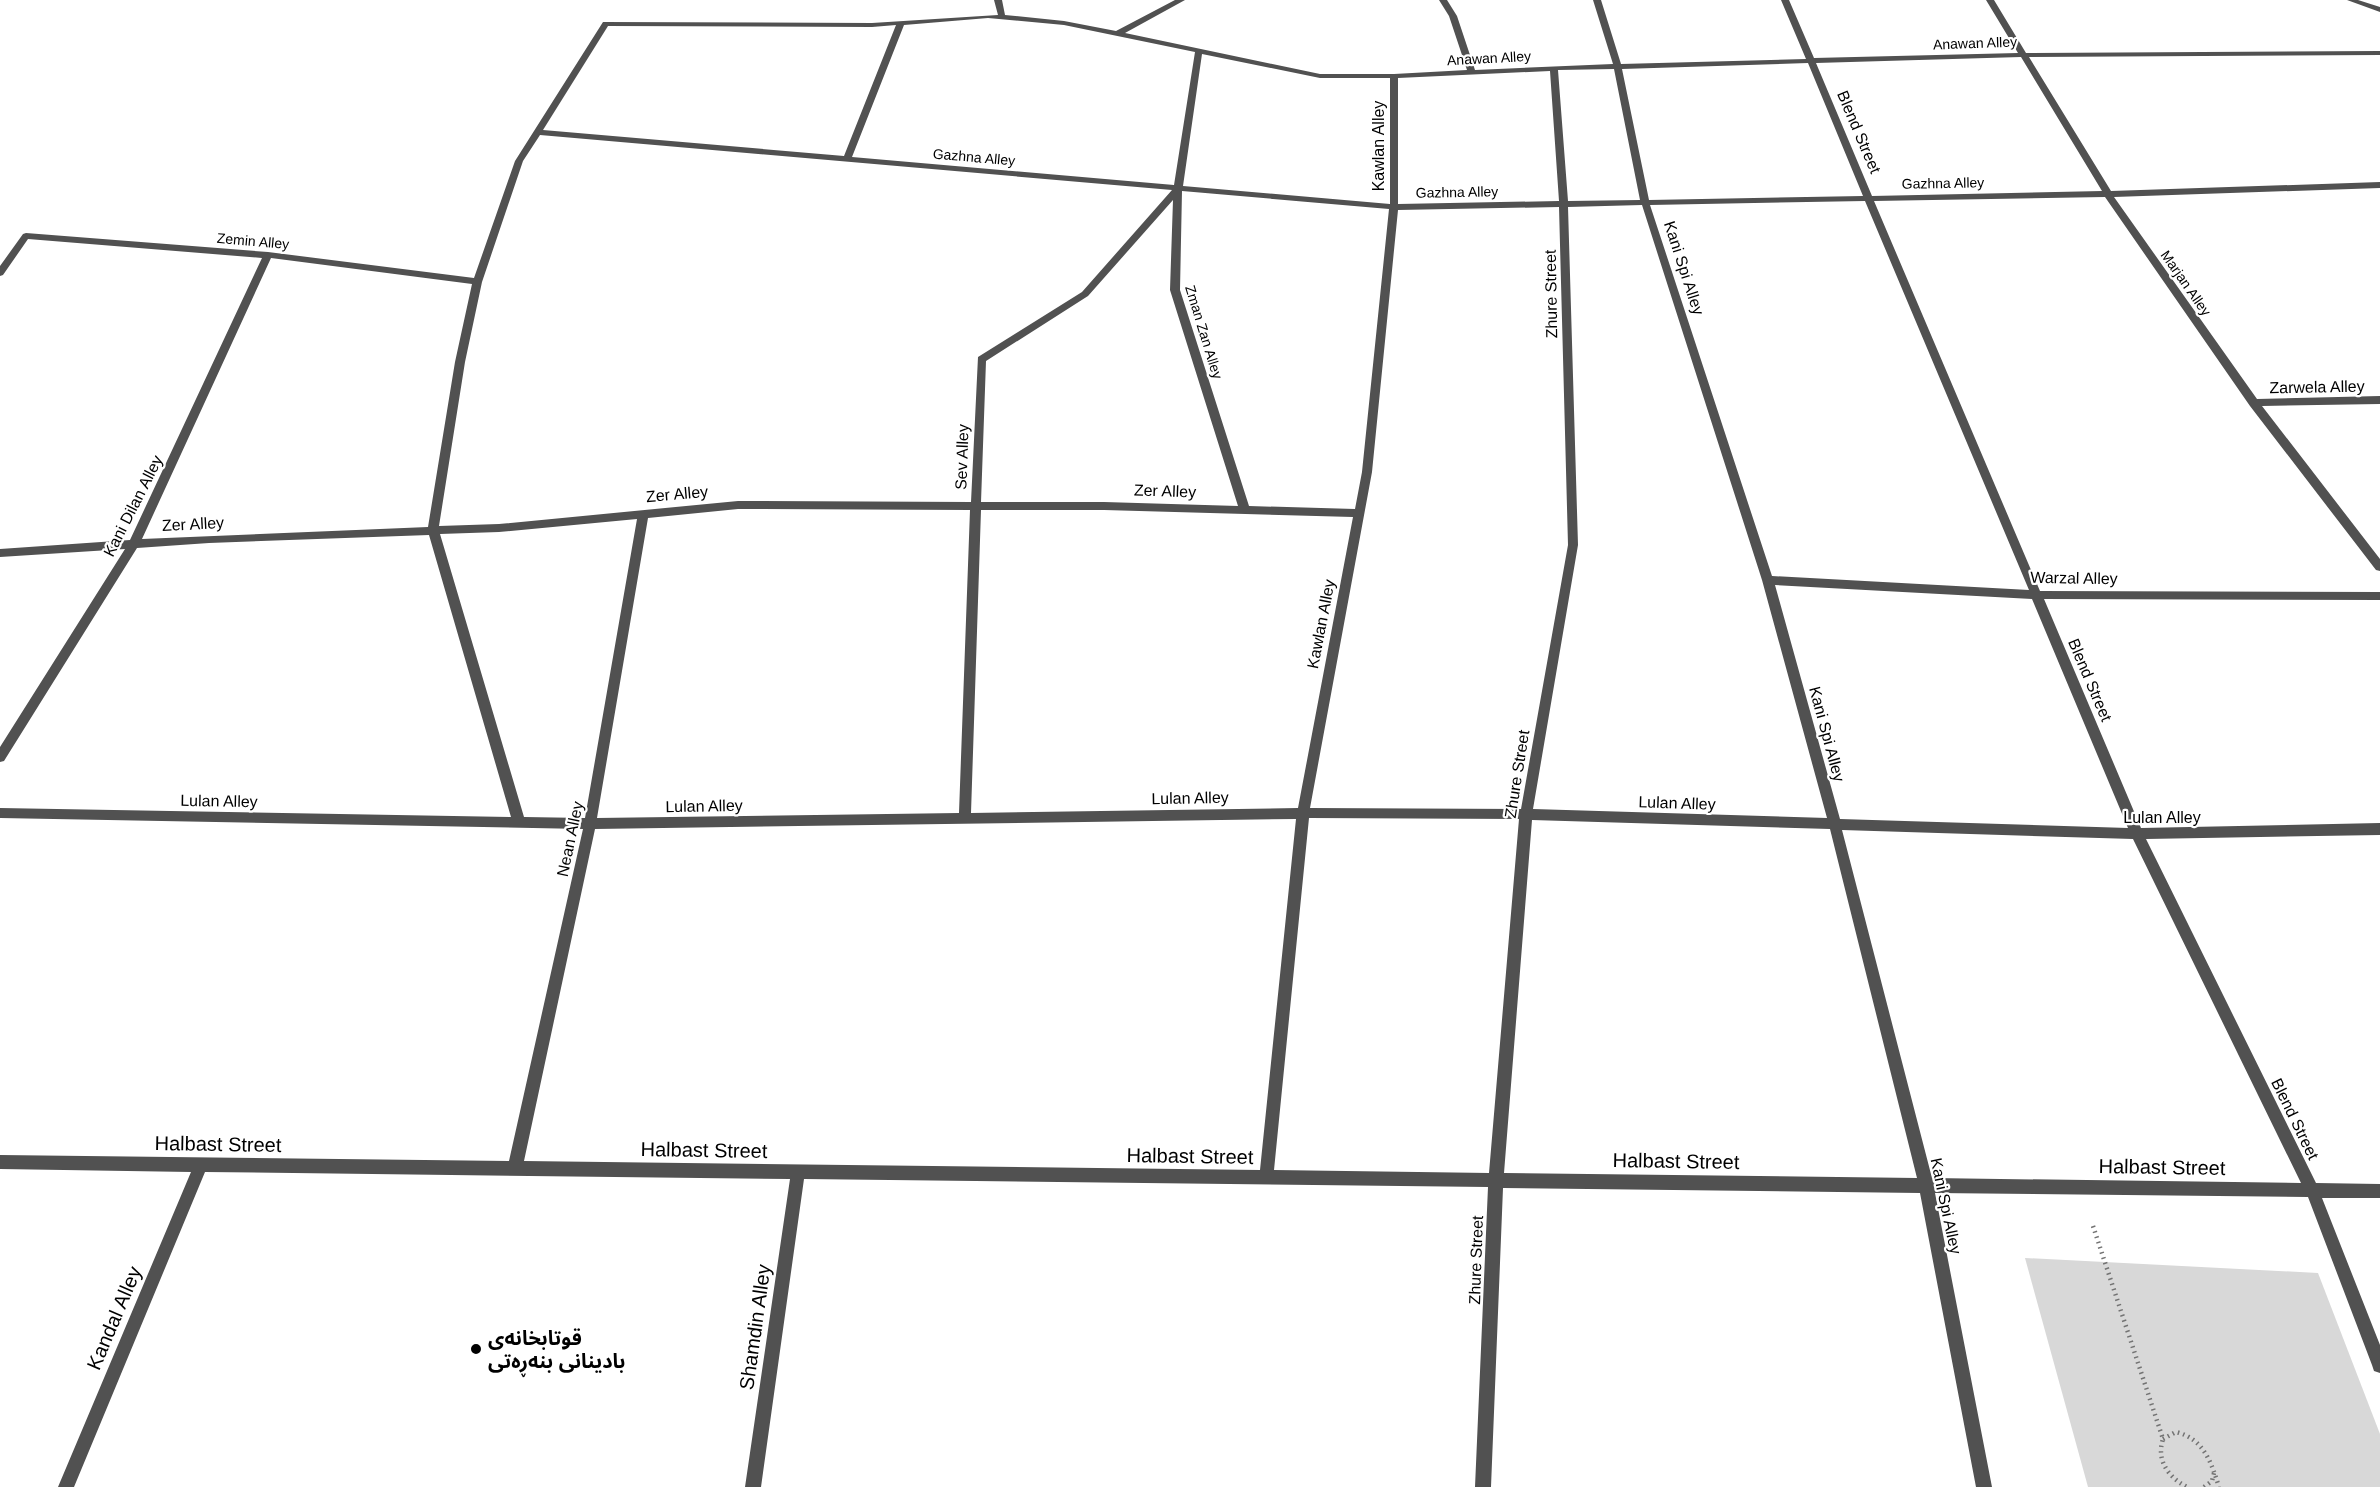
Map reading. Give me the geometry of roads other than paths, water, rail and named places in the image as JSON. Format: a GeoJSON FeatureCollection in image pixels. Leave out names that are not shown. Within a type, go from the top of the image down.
{"type":"FeatureCollection","features":[{"type":"Feature","properties":{"kind":"street"},"geometry":{"type":"LineString","coordinates":[[998,0],[1002,17]]}},
{"type":"Feature","properties":{"kind":"street"},"geometry":{"type":"LineString","coordinates":[[1119,33],[1181,0]]}},
{"type":"Feature","properties":{"kind":"street"},"geometry":{"type":"LineString","coordinates":[[1443,0],[1453,16],[1472,72]]}},
{"type":"Feature","properties":{"kind":"street","name":"Kani Spi Alley"},"geometry":{"type":"LineString","coordinates":[[1596,0],[1618,68],[1645,202],[1768,580],[1835,825],[1926,1185],[1983,1487]]}},
{"type":"Feature","properties":{"kind":"street","name":"Blend Street"},"geometry":{"type":"LineString","coordinates":[[1785,0],[2137,834],[2312,1190],[2380,1365]]}},
{"type":"Feature","properties":{"kind":"street","name":"Marjan Alley"},"geometry":{"type":"LineString","coordinates":[[1990,0],[2108,194],[2254,403],[2380,567]]}},
{"type":"Feature","properties":{"kind":"street"},"geometry":{"type":"LineString","coordinates":[[2351,0],[2380,10]]}},
{"type":"Feature","properties":{"kind":"street"},"geometry":{"type":"LineString","coordinates":[[2375,0],[2380,4]]}},
{"type":"Feature","properties":{"kind":"street","name":"Anawan Alley"},"geometry":{"type":"LineString","coordinates":[[537,132],[606,24],[901,23],[1002,17],[1064,23],[1119,33],[1320,76],[1394,76],[1554,68],[1811,63],[2023,55],[2380,53]]}},
{"type":"Feature","properties":{"kind":"street"},"geometry":{"type":"LineString","coordinates":[[847,159],[901,23]]}},
{"type":"Feature","properties":{"kind":"street","name":"Zman Zan Alley"},"geometry":{"type":"LineString","coordinates":[[1198,50],[1178,189],[1175,290],[1245,510]]}},
{"type":"Feature","properties":{"kind":"street","name":"Zhure Street"},"geometry":{"type":"LineString","coordinates":[[1483,1487],[1496,1180],[1526,814],[1573,545],[1563,203],[1554,68]]}},
{"type":"Feature","properties":{"kind":"street","name":"Kawlan Alley"},"geometry":{"type":"LineString","coordinates":[[1266,1178],[1303,813],[1367,472],[1394,207],[1394,76]]}},
{"type":"Feature","properties":{"kind":"street"},"geometry":{"type":"LineString","coordinates":[[519,823],[433,530],[460,362],[477,282],[519,161],[537,132]]}},
{"type":"Feature","properties":{"kind":"street","name":"Gazhna Alley"},"geometry":{"type":"LineString","coordinates":[[537,132],[1394,207],[2108,194],[2380,185]]}},
{"type":"Feature","properties":{"kind":"street","name":"Sev Alley"},"geometry":{"type":"LineString","coordinates":[[965,818],[981,359],[1085,294],[1178,189]]}},
{"type":"Feature","properties":{"kind":"street","name":"Zemin Alley"},"geometry":{"type":"LineString","coordinates":[[0,273],[26,236],[268,255],[477,282]]}},
{"type":"Feature","properties":{"kind":"street","name":"Kani Dilan Alley"},"geometry":{"type":"LineString","coordinates":[[0,757],[134,544],[268,255]]}},
{"type":"Feature","properties":{"kind":"street","name":"Zarwela Alley"},"geometry":{"type":"LineString","coordinates":[[2254,403],[2380,400]]}},
{"type":"Feature","properties":{"kind":"street","name":"Zer Alley"},"geometry":{"type":"LineString","coordinates":[[0,553],[134,544],[499,528],[738,505],[976,505],[1359,513]]}},
{"type":"Feature","properties":{"kind":"street","name":"Nean Alley"},"geometry":{"type":"LineString","coordinates":[[515,1168],[590,824],[643,514]]}},
{"type":"Feature","properties":{"kind":"street","name":"Warzal Alley"},"geometry":{"type":"LineString","coordinates":[[1768,580],[2037,595],[2380,596]]}},
{"type":"Feature","properties":{"kind":"street","name":"Lulan Alley"},"geometry":{"type":"LineString","coordinates":[[0,813],[590,824],[1303,813],[1526,814],[2137,834],[2380,829]]}},
{"type":"Feature","properties":{"kind":"street","name":"Halbast Street"},"geometry":{"type":"LineString","coordinates":[[0,1162],[2380,1191]]}},
{"type":"Feature","properties":{"kind":"street","name":"Kandal Alley"},"geometry":{"type":"LineString","coordinates":[[66,1487],[201,1165]]}},
{"type":"Feature","properties":{"kind":"street","name":"Shamdin Alley"},"geometry":{"type":"LineString","coordinates":[[753,1487],[798,1172]]}},
{"type":"Feature","properties":{"kind":"place","name":"قوتابخانەی بادینانی بنەڕەتی"},"geometry":{"type":"Point","coordinates":[476,1349]}}]}
